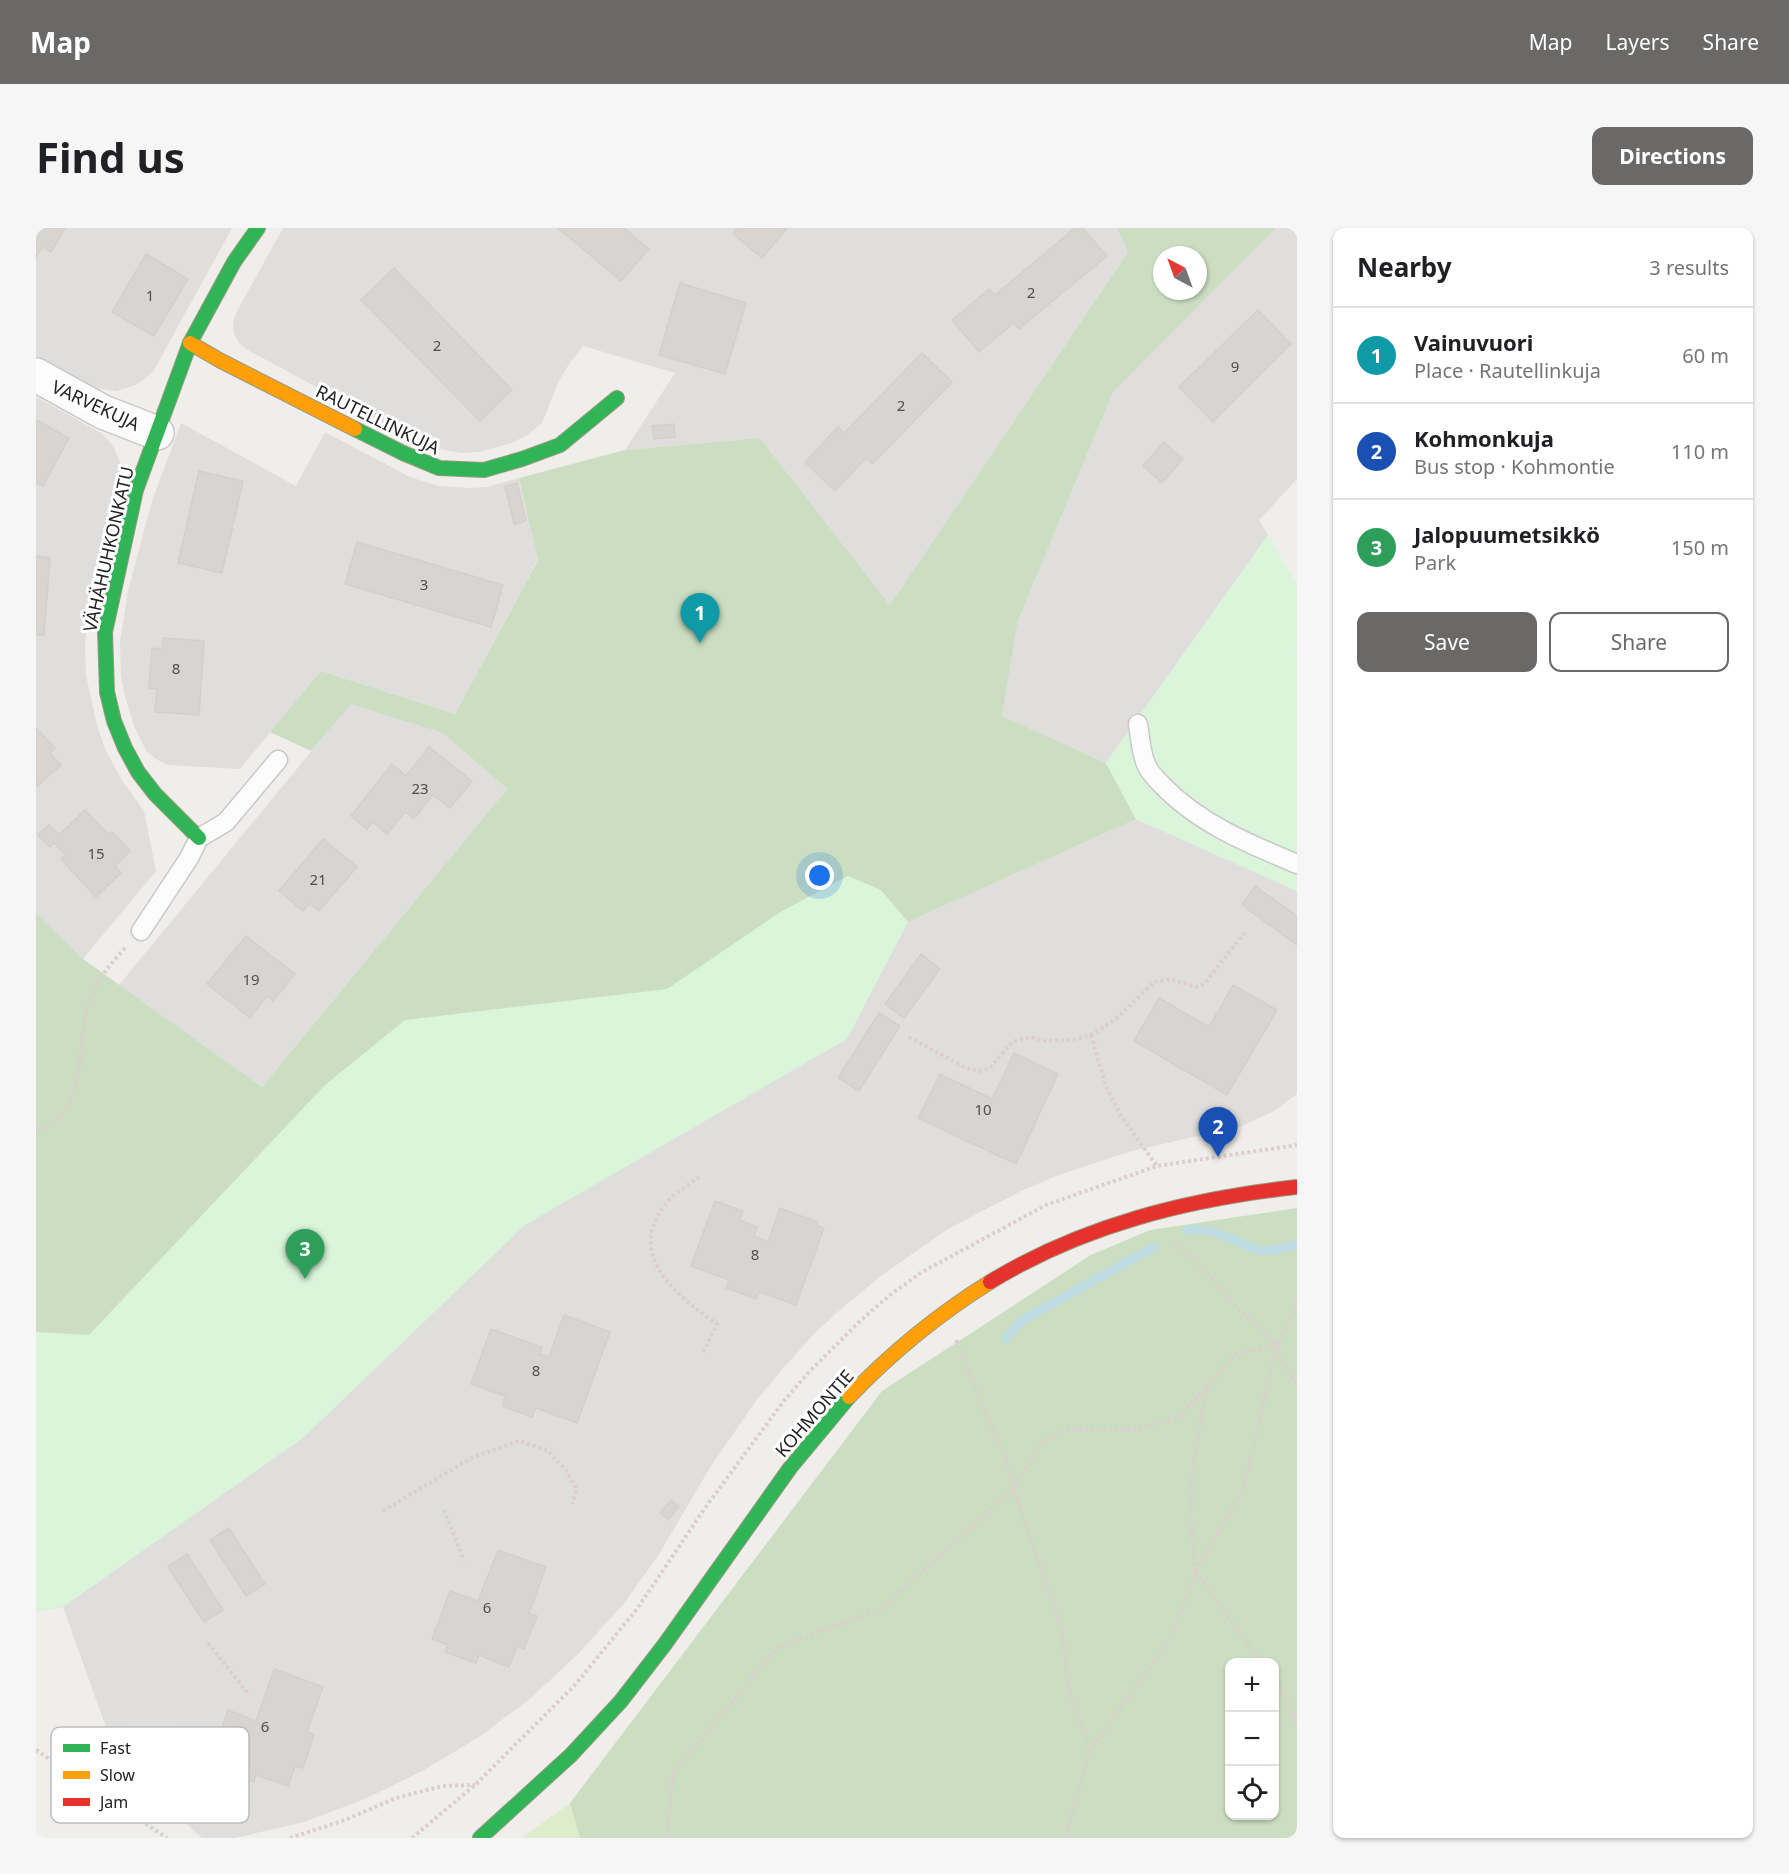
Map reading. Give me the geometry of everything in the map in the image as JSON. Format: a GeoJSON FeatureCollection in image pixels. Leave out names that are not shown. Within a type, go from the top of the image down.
{"type":"FeatureCollection","features":[{"type":"Feature","properties":{"kind":"street","name":"VÄHÄHUHKONKATU"},"geometry":{"type":"LineString","coordinates":[[199,838],[155,794],[138,772],[124,748],[106,692],[105,632],[136,490],[190,343],[234,262],[258,228]]}},
{"type":"Feature","properties":{"kind":"street","name":"RAUTELLINKUJA"},"geometry":{"type":"LineString","coordinates":[[190,343],[403,453],[439,468],[484,470],[550,448],[560,444],[617,398]]}},
{"type":"Feature","properties":{"kind":"street","name":"VARVEKUJA"},"geometry":{"type":"LineString","coordinates":[[36,375],[103,412],[158,433]]}},
{"type":"Feature","properties":{"kind":"street","name":"KOHMONTIE"},"geometry":{"type":"LineString","coordinates":[[480,1838],[598,1728],[672,1635],[771,1494],[818,1434],[889,1356],[944,1312],[993,1279],[1039,1253],[1135,1217],[1216,1197],[1297,1187]]}},
{"type":"Feature","properties":{"kind":"lane"},"geometry":{"type":"LineString","coordinates":[[1138,724],[1146,764],[1158,782],[1178,802],[1220,829],[1297,864]]}},
{"type":"Feature","properties":{"kind":"lane"},"geometry":{"type":"LineString","coordinates":[[141,931],[189,858],[199,838],[226,822],[278,760]]}},
{"type":"Feature","properties":{"kind":"path"},"geometry":{"type":"LineString","coordinates":[[36,1131],[49,1126],[65,1111],[81,1063],[86,1015],[92,993],[110,965],[141,931]]}},
{"type":"Feature","properties":{"kind":"path"},"geometry":{"type":"LineString","coordinates":[[909,1037],[966,1068],[980,1071],[990,1068],[1012,1042],[1029,1037],[1046,1041],[1073,1040],[1091,1035],[1116,1019],[1154,982],[1170,979],[1196,987],[1204,984],[1246,931]]}},
{"type":"Feature","properties":{"kind":"path"},"geometry":{"type":"LineString","coordinates":[[1091,1035],[1106,1087],[1121,1116],[1157,1166]]}},
{"type":"Feature","properties":{"kind":"path"},"geometry":{"type":"LineString","coordinates":[[699,1177],[670,1199],[653,1224],[651,1254],[662,1276],[692,1307],[717,1324],[703,1353]]}},
{"type":"Feature","properties":{"kind":"path"},"geometry":{"type":"LineString","coordinates":[[1166,1235],[1197,1262],[1239,1310],[1277,1345],[1283,1362],[1297,1385]]}},
{"type":"Feature","properties":{"kind":"path"},"geometry":{"type":"LineString","coordinates":[[1065,1838],[1090,1751],[1162,1649],[1183,1609],[1195,1573],[1244,1488],[1277,1345],[1289,1318],[1297,1307]]}},
{"type":"Feature","properties":{"kind":"path"},"geometry":{"type":"LineString","coordinates":[[944,1312],[1005,1455],[1013,1488],[1062,1629],[1069,1691],[1090,1751]]}},
{"type":"Feature","properties":{"kind":"path"},"geometry":{"type":"LineString","coordinates":[[667,1838],[673,1773],[777,1648],[881,1609],[1013,1488],[1041,1445],[1064,1429],[1139,1429],[1179,1417],[1236,1353],[1277,1345]]}},
{"type":"Feature","properties":{"kind":"path"},"geometry":{"type":"LineString","coordinates":[[1207,1385],[1192,1473],[1191,1517],[1195,1573],[1258,1658]]}},
{"type":"Feature","properties":{"kind":"path"},"geometry":{"type":"LineString","coordinates":[[383,1511],[471,1458],[519,1441],[547,1450],[565,1469],[576,1488],[573,1504]]}},
{"type":"Feature","properties":{"kind":"path"},"geometry":{"type":"LineString","coordinates":[[444,1510],[464,1561]]}},
{"type":"Feature","properties":{"kind":"path"},"geometry":{"type":"LineString","coordinates":[[208,1643],[249,1695]]}},
{"type":"Feature","properties":{"kind":"path"},"geometry":{"type":"LineString","coordinates":[[1279,1686],[1297,1725]]}},
{"type":"Feature","properties":{"kind":"path"},"geometry":{"type":"LineString","coordinates":[[36,1750],[51,1760]]}},
{"type":"Feature","properties":{"kind":"path"},"geometry":{"type":"LineString","coordinates":[[290,1838],[345,1820],[396,1798],[443,1786],[475,1785]]}},
{"type":"Feature","properties":{"kind":"path"},"geometry":{"type":"LineString","coordinates":[[144,1823],[166,1838]]}},
{"type":"Feature","properties":{"kind":"shaded area"},"geometry":{"type":"Polygon","coordinates":[[[36,228],[232,228],[153,372],[136,385],[116,391],[96,388],[36,357],[36,228]]]}},
{"type":"Feature","properties":{"kind":"shaded area"},"geometry":{"type":"Polygon","coordinates":[[[283,228],[1117,228],[1128,252],[890,605],[760,438],[625,450],[675,373],[583,346],[558,383],[542,423],[512,443],[479,452],[461,453],[428,447],[246,349],[238,342],[234,333],[233,323],[236,313],[283,228]]]}},
{"type":"Feature","properties":{"kind":"shaded area"},"geometry":{"type":"Polygon","coordinates":[[[1276,228],[1297,228],[1297,479],[1259,520],[1268,535],[1106,763],[1002,716],[1018,621],[1113,392],[1207,300],[1276,228]]]}},
{"type":"Feature","properties":{"kind":"shaded area"},"geometry":{"type":"Polygon","coordinates":[[[36,397],[101,433],[113,446],[120,462],[120,488],[93,581],[87,615],[86,675],[97,726],[106,751],[123,782],[144,811],[156,871],[83,959],[36,913],[36,397]]]}},
{"type":"Feature","properties":{"kind":"shaded area"},"geometry":{"type":"Polygon","coordinates":[[[181,423],[296,486],[325,432],[410,477],[439,486],[487,487],[519,478],[538,559],[455,714],[321,671],[240,769],[167,765],[146,751],[134,726],[124,693],[120,642],[128,591],[152,501],[181,423]]]}},
{"type":"Feature","properties":{"kind":"shaded area"},"geometry":{"type":"Polygon","coordinates":[[[351,703],[443,733],[507,789],[262,1087],[119,985],[351,703]]]}},
{"type":"Feature","properties":{"kind":"shaded area"},"geometry":{"type":"Polygon","coordinates":[[[1136,819],[1297,891],[1297,1094],[1274,1111],[1242,1126],[1132,1151],[1056,1176],[1019,1192],[948,1229],[881,1276],[848,1303],[816,1332],[786,1365],[758,1398],[711,1466],[658,1556],[622,1606],[578,1654],[531,1698],[479,1737],[424,1770],[365,1799],[304,1822],[235,1838],[202,1838],[185,1823],[249,1823],[249,1727],[106,1727],[63,1607],[303,1438],[525,1225],[847,1039],[908,922],[1136,819]]]}},
{"type":"Feature","properties":{"kind":"shaded area"},"geometry":{"type":"Polygon","coordinates":[[[1158,850],[1163,850],[1227,879],[1195,942],[1144,920],[1155,899],[1145,869],[1158,850]]]}},
{"type":"Feature","properties":{"kind":"shaded area"},"geometry":{"type":"Polygon","coordinates":[[[1102,857],[1130,925],[976,991],[937,936],[1102,857]]]}},
{"type":"Feature","properties":{"kind":"shaded area"},"geometry":{"type":"Polygon","coordinates":[[[940,969],[957,976],[958,1001],[974,1013],[950,1051],[940,1046],[900,1115],[859,1091],[904,1018],[940,969]]]}},
{"type":"Feature","properties":{"kind":"shaded area"},"geometry":{"type":"Polygon","coordinates":[[[814,1065],[830,1090],[849,1137],[762,1186],[749,1167],[706,1191],[678,1144],[814,1065]]]}},
{"type":"Feature","properties":{"kind":"shaded area"},"geometry":{"type":"Polygon","coordinates":[[[666,1341],[689,1351],[726,1385],[695,1445],[656,1510],[592,1474],[666,1341]]]}},
{"type":"Feature","properties":{"kind":"shaded area"},"geometry":{"type":"Polygon","coordinates":[[[360,1411],[410,1483],[369,1513],[378,1528],[282,1584],[231,1507],[360,1411]]]}},
{"type":"Feature","properties":{"kind":"shaded area"},"geometry":{"type":"Polygon","coordinates":[[[150,1564],[190,1629],[155,1648],[165,1692],[186,1718],[168,1727],[124,1727],[82,1604],[150,1564]]]}},
{"type":"Feature","properties":{"kind":"green space"},"geometry":{"type":"Polygon","coordinates":[[[1117,228],[1276,228],[1207,297],[1207,246],[1153,246],[1153,300],[1204,300],[1113,392],[1018,621],[1002,716],[1106,763],[1136,819],[908,922],[847,1039],[525,1225],[303,1438],[63,1607],[36,1611],[36,913],[83,959],[262,1087],[507,789],[443,733],[351,704],[311,751],[270,732],[321,671],[455,714],[538,560],[519,478],[625,450],[760,438],[890,605],[1128,252],[1117,228]]]}},
{"type":"Feature","properties":{"kind":"green space"},"geometry":{"type":"Polygon","coordinates":[[[1268,535],[1297,585],[1297,650],[1295,654],[1297,655],[1297,891],[1136,819],[1106,763],[1268,535]]]}},
{"type":"Feature","properties":{"kind":"green space"},"geometry":{"type":"Polygon","coordinates":[[[848,876],[881,890],[908,922],[847,1039],[525,1225],[303,1438],[63,1607],[36,1611],[36,1332],[89,1335],[325,1085],[405,1020],[667,989],[782,911],[848,876]]]}},
{"type":"Feature","properties":{"kind":"green space"},"geometry":{"type":"Polygon","coordinates":[[[1297,1208],[1297,1838],[580,1838],[570,1803],[882,1391],[1091,1255],[1150,1230],[1297,1208]]]}},
{"type":"Feature","properties":{"kind":"green space"},"geometry":{"type":"Polygon","coordinates":[[[570,1803],[580,1838],[522,1838],[570,1803]]]}},
{"type":"Feature","properties":{"kind":"building"},"geometry":{"type":"Polygon","coordinates":[[[36,228],[65,228],[51,252],[42,247],[36,258],[36,228]]]}},
{"type":"Feature","properties":{"kind":"building"},"geometry":{"type":"Polygon","coordinates":[[[558,228],[624,228],[649,249],[621,281],[558,228]]]}},
{"type":"Feature","properties":{"kind":"building"},"geometry":{"type":"Polygon","coordinates":[[[738,228],[787,228],[762,258],[733,234],[738,228]]]}},
{"type":"Feature","properties":{"kind":"building"},"geometry":{"type":"Polygon","coordinates":[[[1075,228],[1083,228],[1107,256],[1019,329],[1014,323],[979,352],[952,320],[989,289],[995,295],[1075,228]]]}},
{"type":"Feature","properties":{"kind":"building"},"geometry":{"type":"Polygon","coordinates":[[[146,254],[188,279],[154,336],[112,312],[146,254]]]}},
{"type":"Feature","properties":{"kind":"building"},"geometry":{"type":"Polygon","coordinates":[[[394,268],[512,390],[480,421],[361,300],[394,268]]]}},
{"type":"Feature","properties":{"kind":"building"},"geometry":{"type":"Polygon","coordinates":[[[680,283],[746,303],[725,374],[659,355],[680,283]]]}},
{"type":"Feature","properties":{"kind":"building"},"geometry":{"type":"Polygon","coordinates":[[[1258,310],[1291,344],[1213,422],[1179,387],[1258,310]]]}},
{"type":"Feature","properties":{"kind":"building"},"geometry":{"type":"Polygon","coordinates":[[[922,353],[952,382],[872,464],[866,458],[835,491],[805,462],[838,427],[844,433],[922,353]]]}},
{"type":"Feature","properties":{"kind":"building"},"geometry":{"type":"Polygon","coordinates":[[[36,420],[69,438],[43,486],[36,483],[36,420]]]}},
{"type":"Feature","properties":{"kind":"building"},"geometry":{"type":"Polygon","coordinates":[[[674,424],[675,437],[654,439],[652,426],[674,424]]]}},
{"type":"Feature","properties":{"kind":"building"},"geometry":{"type":"Polygon","coordinates":[[[1164,442],[1183,459],[1162,483],[1143,466],[1164,442]]]}},
{"type":"Feature","properties":{"kind":"building"},"geometry":{"type":"Polygon","coordinates":[[[199,471],[243,481],[222,573],[178,563],[199,471]]]}},
{"type":"Feature","properties":{"kind":"building"},"geometry":{"type":"Polygon","coordinates":[[[517,483],[526,521],[514,524],[505,486],[517,483]]]}},
{"type":"Feature","properties":{"kind":"building"},"geometry":{"type":"Polygon","coordinates":[[[357,542],[503,585],[491,627],[345,584],[357,542]]]}},
{"type":"Feature","properties":{"kind":"building"},"geometry":{"type":"Polygon","coordinates":[[[36,556],[50,558],[44,635],[36,635],[36,556]]]}},
{"type":"Feature","properties":{"kind":"building"},"geometry":{"type":"Polygon","coordinates":[[[163,638],[204,641],[199,715],[155,712],[157,689],[149,688],[152,648],[162,649],[163,638]]]}},
{"type":"Feature","properties":{"kind":"building"},"geometry":{"type":"Polygon","coordinates":[[[36,728],[55,748],[50,753],[61,765],[36,787],[36,728]]]}},
{"type":"Feature","properties":{"kind":"building"},"geometry":{"type":"Polygon","coordinates":[[[429,747],[472,781],[450,808],[433,795],[414,819],[405,812],[387,834],[373,822],[367,829],[351,816],[392,764],[406,776],[429,747]]]}},
{"type":"Feature","properties":{"kind":"building"},"geometry":{"type":"Polygon","coordinates":[[[85,810],[109,835],[112,832],[130,851],[115,866],[121,873],[96,897],[61,859],[66,855],[54,843],[50,847],[38,835],[49,825],[59,835],[85,810]]]}},
{"type":"Feature","properties":{"kind":"building"},"geometry":{"type":"Polygon","coordinates":[[[323,839],[357,867],[319,911],[310,903],[303,911],[279,891],[323,839]]]}},
{"type":"Feature","properties":{"kind":"building"},"geometry":{"type":"Polygon","coordinates":[[[1255,886],[1297,916],[1297,945],[1242,905],[1255,886]]]}},
{"type":"Feature","properties":{"kind":"building"},"geometry":{"type":"Polygon","coordinates":[[[246,936],[295,974],[273,1001],[267,996],[250,1018],[207,984],[246,936]]]}},
{"type":"Feature","properties":{"kind":"building"},"geometry":{"type":"Polygon","coordinates":[[[921,954],[940,969],[904,1018],[885,1004],[921,954]]]}},
{"type":"Feature","properties":{"kind":"building"},"geometry":{"type":"Polygon","coordinates":[[[1233,985],[1277,1010],[1227,1095],[1134,1041],[1159,998],[1209,1027],[1233,985]]]}},
{"type":"Feature","properties":{"kind":"building"},"geometry":{"type":"Polygon","coordinates":[[[879,1013],[900,1026],[859,1091],[838,1078],[879,1013]]]}},
{"type":"Feature","properties":{"kind":"building"},"geometry":{"type":"Polygon","coordinates":[[[1014,1053],[1058,1074],[1016,1164],[918,1118],[940,1074],[992,1099],[1014,1053]]]}},
{"type":"Feature","properties":{"kind":"building"},"geometry":{"type":"Polygon","coordinates":[[[715,1201],[743,1211],[740,1220],[757,1227],[754,1236],[768,1242],[780,1208],[817,1222],[816,1225],[824,1228],[796,1305],[759,1292],[756,1299],[726,1288],[729,1280],[691,1266],[715,1201]]]}},
{"type":"Feature","properties":{"kind":"building"},"geometry":{"type":"Polygon","coordinates":[[[564,1315],[610,1332],[577,1423],[536,1408],[532,1417],[502,1406],[505,1396],[471,1384],[491,1329],[542,1347],[540,1354],[549,1357],[564,1315]]]}},
{"type":"Feature","properties":{"kind":"building"},"geometry":{"type":"Polygon","coordinates":[[[671,1500],[679,1507],[668,1520],[660,1513],[671,1500]]]}},
{"type":"Feature","properties":{"kind":"building"},"geometry":{"type":"Polygon","coordinates":[[[229,1528],[265,1584],[246,1596],[210,1540],[229,1528]]]}},
{"type":"Feature","properties":{"kind":"building"},"geometry":{"type":"Polygon","coordinates":[[[498,1550],[546,1567],[529,1613],[537,1616],[524,1649],[517,1646],[509,1667],[479,1655],[476,1663],[445,1652],[448,1645],[432,1639],[450,1591],[478,1601],[498,1550]]]}},
{"type":"Feature","properties":{"kind":"building"},"geometry":{"type":"Polygon","coordinates":[[[187,1554],[223,1610],[204,1622],[168,1567],[187,1554]]]}},
{"type":"Feature","properties":{"kind":"building"},"geometry":{"type":"Polygon","coordinates":[[[274,1669],[323,1687],[307,1732],[314,1735],[303,1768],[295,1766],[288,1786],[256,1775],[254,1782],[249,1780],[249,1727],[222,1727],[228,1710],[256,1721],[274,1669]]]}},
{"type":"Feature","properties":{"kind":"waterway"},"geometry":{"type":"LineString","coordinates":[[1187,1230],[1215,1233],[1260,1250],[1274,1250],[1297,1244]]}},
{"type":"Feature","properties":{"kind":"waterway"},"geometry":{"type":"LineString","coordinates":[[1006,1339],[1021,1321],[1154,1247]]}},
{"type":"Feature","properties":{"kind":"traffic: fast"},"geometry":{"type":"LineString","coordinates":[[199,838],[155,794],[138,772],[125,748],[114,721],[107,692],[105,632],[136,490],[190,343],[234,262],[258,228]]}},
{"type":"Feature","properties":{"kind":"traffic: fast"},"geometry":{"type":"LineString","coordinates":[[355,429],[439,468],[484,470],[560,445],[617,398]]}},
{"type":"Feature","properties":{"kind":"traffic: fast"},"geometry":{"type":"LineString","coordinates":[[480,1838],[571,1755],[621,1701],[665,1644],[790,1468],[849,1397]]}},
{"type":"Feature","properties":{"kind":"traffic: slow"},"geometry":{"type":"LineString","coordinates":[[190,343],[355,429]]}},
{"type":"Feature","properties":{"kind":"traffic: slow"},"geometry":{"type":"LineString","coordinates":[[849,1397],[916,1335],[990,1282]]}},
{"type":"Feature","properties":{"kind":"traffic: jam"},"geometry":{"type":"LineString","coordinates":[[990,1282],[1062,1245],[1138,1218],[1217,1199],[1297,1187]]}},
{"type":"Feature","properties":{"kind":"place","name":"Vainuvuori"},"geometry":{"type":"Point","coordinates":[700,643]}},
{"type":"Feature","properties":{"kind":"place","name":"Kohmonkuja"},"geometry":{"type":"Point","coordinates":[1218,1157]}},
{"type":"Feature","properties":{"kind":"place","name":"Jalopuumetsikkö"},"geometry":{"type":"Point","coordinates":[305,1279]}}]}
